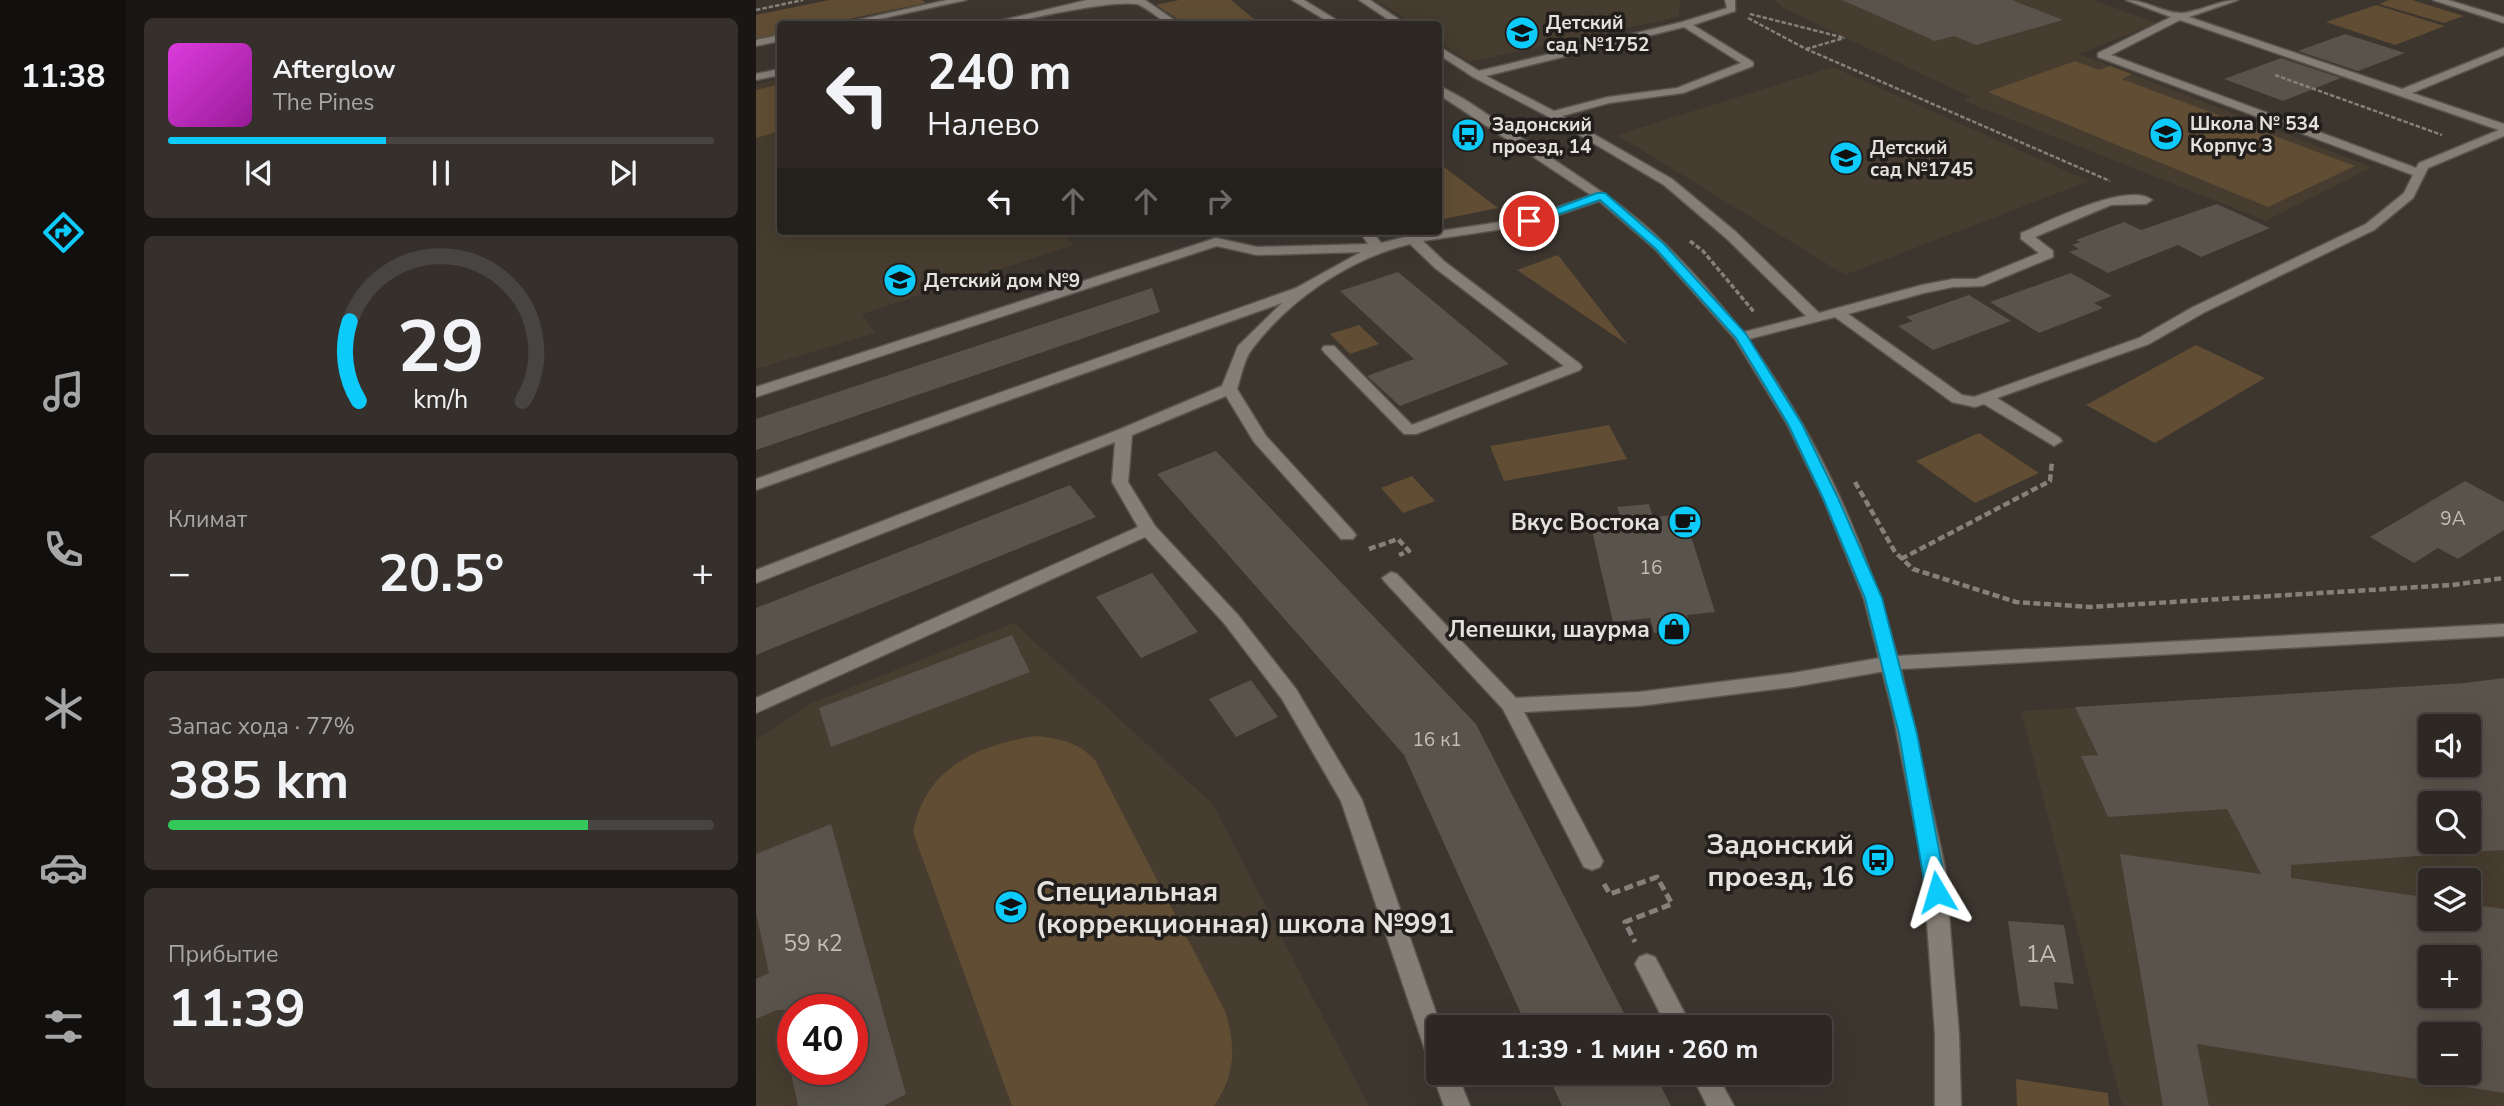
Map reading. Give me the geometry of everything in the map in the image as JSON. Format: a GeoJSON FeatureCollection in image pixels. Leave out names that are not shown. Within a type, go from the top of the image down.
{"type":"FeatureCollection","features":[{"type":"Feature","properties":{"kind":"street"},"geometry":{"type":"LineString","coordinates":[[858,21],[937,2],[961,0]]}},
{"type":"Feature","properties":{"kind":"street"},"geometry":{"type":"LineString","coordinates":[[1013,21],[1049,16],[1087,1],[1139,0],[1170,21]]}},
{"type":"Feature","properties":{"kind":"street"},"geometry":{"type":"LineString","coordinates":[[1297,0],[1333,21]]}},
{"type":"Feature","properties":{"kind":"street"},"geometry":{"type":"LineString","coordinates":[[1364,0],[1396,21]]}},
{"type":"Feature","properties":{"kind":"street"},"geometry":{"type":"LineString","coordinates":[[2131,0],[2504,130]]}},
{"type":"Feature","properties":{"kind":"street"},"geometry":{"type":"LineString","coordinates":[[2233,0],[2179,17],[2102,55],[2419,173]]}},
{"type":"Feature","properties":{"kind":"street"},"geometry":{"type":"LineString","coordinates":[[2438,0],[2504,20]]}},
{"type":"Feature","properties":{"kind":"street"},"geometry":{"type":"LineString","coordinates":[[1478,75],[1685,24],[1731,5]]}},
{"type":"Feature","properties":{"kind":"street"},"geometry":{"type":"LineString","coordinates":[[1553,115],[1608,100],[1679,91],[1749,64],[1685,24]]}},
{"type":"Feature","properties":{"kind":"street"},"geometry":{"type":"LineString","coordinates":[[756,43],[777,39]]}},
{"type":"Feature","properties":{"kind":"street"},"geometry":{"type":"LineString","coordinates":[[2402,93],[2504,51]]}},
{"type":"Feature","properties":{"kind":"street"},"geometry":{"type":"LineString","coordinates":[[1442,52],[1478,75],[1668,182],[1731,235],[1816,318]]}},
{"type":"Feature","properties":{"kind":"street"},"geometry":{"type":"LineString","coordinates":[[756,77],[777,73]]}},
{"type":"Feature","properties":{"kind":"street"},"geometry":{"type":"LineString","coordinates":[[1442,92],[1601,196],[1660,246],[1741,337],[1795,424],[1831,498],[1873,598],[1891,663],[1934,867],[1947,1021],[1948,1106]]}},
{"type":"Feature","properties":{"kind":"street"},"geometry":{"type":"LineString","coordinates":[[1837,313],[1957,399],[1975,402],[2144,341],[2198,310],[2370,227],[2409,195],[2423,166],[2504,130]]}},
{"type":"Feature","properties":{"kind":"street"},"geometry":{"type":"LineString","coordinates":[[1442,234],[1529,221],[1601,196]]}},
{"type":"Feature","properties":{"kind":"street"},"geometry":{"type":"LineString","coordinates":[[1741,337],[1922,289],[1953,283],[1978,283],[2048,254],[2026,236],[2109,201],[2146,200]]}},
{"type":"Feature","properties":{"kind":"street"},"geometry":{"type":"LineString","coordinates":[[1368,235],[1378,248]]}},
{"type":"Feature","properties":{"kind":"street"},"geometry":{"type":"LineString","coordinates":[[756,392],[1215,237],[1257,251],[1378,248],[1439,235]]}},
{"type":"Feature","properties":{"kind":"street"},"geometry":{"type":"LineString","coordinates":[[1329,349],[1410,431],[1576,367],[1440,265],[1413,239]]}},
{"type":"Feature","properties":{"kind":"street"},"geometry":{"type":"LineString","coordinates":[[756,485],[1301,291],[1378,248]]}},
{"type":"Feature","properties":{"kind":"street"},"geometry":{"type":"LineString","coordinates":[[756,577],[1124,433],[1229,389],[1243,349],[1301,291]]}},
{"type":"Feature","properties":{"kind":"street"},"geometry":{"type":"LineString","coordinates":[[1229,389],[1260,439],[1347,536]]}},
{"type":"Feature","properties":{"kind":"street"},"geometry":{"type":"LineString","coordinates":[[1986,398],[2053,441]]}},
{"type":"Feature","properties":{"kind":"street"},"geometry":{"type":"LineString","coordinates":[[1124,433],[1120,482],[1148,529],[1231,619],[1289,694],[1351,800],[1426,1018]]}},
{"type":"Feature","properties":{"kind":"street"},"geometry":{"type":"LineString","coordinates":[[756,706],[1148,529]]}},
{"type":"Feature","properties":{"kind":"street"},"geometry":{"type":"LineString","coordinates":[[1391,578],[1511,705],[1592,860]]}},
{"type":"Feature","properties":{"kind":"street"},"geometry":{"type":"LineString","coordinates":[[1511,705],[1639,699],[1793,680],[1891,663],[2504,630]]}},
{"type":"Feature","properties":{"kind":"street"},"geometry":{"type":"LineString","coordinates":[[1647,964],[1674,1015]]}},
{"type":"Feature","properties":{"kind":"street"},"geometry":{"type":"LineString","coordinates":[[1449,1085],[1457,1106]]}},
{"type":"Feature","properties":{"kind":"street"},"geometry":{"type":"LineString","coordinates":[[1710,1085],[1721,1106]]}},
{"type":"Feature","properties":{"kind":"path"},"geometry":{"type":"LineString","coordinates":[[756,10],[803,0]]}},
{"type":"Feature","properties":{"kind":"path"},"geometry":{"type":"LineString","coordinates":[[1731,5],[1806,48],[2102,176],[2146,200]]}},
{"type":"Feature","properties":{"kind":"path"},"geometry":{"type":"LineString","coordinates":[[1731,5],[1845,38],[1806,48]]}},
{"type":"Feature","properties":{"kind":"path"},"geometry":{"type":"LineString","coordinates":[[2267,72],[2472,146]]}},
{"type":"Feature","properties":{"kind":"path"},"geometry":{"type":"LineString","coordinates":[[1680,234],[1703,251],[1769,330]]}},
{"type":"Feature","properties":{"kind":"path"},"geometry":{"type":"LineString","coordinates":[[1901,559],[2050,481],[2053,441]]}},
{"type":"Feature","properties":{"kind":"path"},"geometry":{"type":"LineString","coordinates":[[1849,470],[1895,552],[1913,569],[2016,603],[2090,607],[2452,585],[2504,578]]}},
{"type":"Feature","properties":{"kind":"path"},"geometry":{"type":"LineString","coordinates":[[1347,536],[1363,551],[1398,539],[1409,551],[1377,565],[1391,578]]}},
{"type":"Feature","properties":{"kind":"path"},"geometry":{"type":"LineString","coordinates":[[1592,860],[1610,894],[1657,877],[1672,904],[1625,922],[1647,964]]}},
{"type":"Feature","properties":{"kind":"shaded area"},"geometry":{"type":"Polygon","coordinates":[[[829,0],[922,0],[926,3],[839,21],[777,21],[777,35],[756,39],[756,15],[829,0]]]}},
{"type":"Feature","properties":{"kind":"shaded area"},"geometry":{"type":"Polygon","coordinates":[[[1179,0],[1231,0],[1256,21],[1180,21],[1156,5],[1179,0]]]}},
{"type":"Feature","properties":{"kind":"shaded area","name":"Детский сад №1752"},"geometry":{"type":"Polygon","coordinates":[[[1376,0],[1681,0],[1678,17],[1469,62],[1442,44],[1442,21],[1408,21],[1376,0]]]}},
{"type":"Feature","properties":{"kind":"shaded area","name":"Школа № 534 Корпус 3"},"geometry":{"type":"Polygon","coordinates":[[[1775,0],[2093,0],[2157,23],[2079,54],[2372,167],[2266,221],[1964,101],[1970,97],[1783,8],[1775,0]]]}},
{"type":"Feature","properties":{"kind":"shaded area"},"geometry":{"type":"Polygon","coordinates":[[[2389,0],[2412,0],[2464,16],[2444,23],[2379,4],[2389,0]]]}},
{"type":"Feature","properties":{"kind":"shaded area"},"geometry":{"type":"Polygon","coordinates":[[[2376,5],[2445,26],[2395,45],[2326,22],[2376,5]]]}},
{"type":"Feature","properties":{"kind":"shaded area"},"geometry":{"type":"Polygon","coordinates":[[[2075,61],[2099,70],[2110,66],[2132,74],[2122,79],[2355,166],[2268,207],[1988,92],[2075,61]]]}},
{"type":"Feature","properties":{"kind":"shaded area","name":"Детский сад №1745"},"geometry":{"type":"Polygon","coordinates":[[[1833,67],[2089,181],[1845,275],[1617,135],[1833,67]]]}},
{"type":"Feature","properties":{"kind":"shaded area"},"geometry":{"type":"Polygon","coordinates":[[[777,80],[777,235],[1066,235],[1074,245],[862,314],[875,333],[756,369],[756,85],[777,80]]]}},
{"type":"Feature","properties":{"kind":"shaded area"},"geometry":{"type":"Polygon","coordinates":[[[777,85],[777,132],[756,138],[756,90],[777,85]]]}},
{"type":"Feature","properties":{"kind":"shaded area"},"geometry":{"type":"Polygon","coordinates":[[[1442,165],[1498,208],[1442,219],[1442,165]]]}},
{"type":"Feature","properties":{"kind":"shaded area"},"geometry":{"type":"Polygon","coordinates":[[[1558,255],[1628,345],[1517,270],[1558,255]]]}},
{"type":"Feature","properties":{"kind":"shaded area"},"geometry":{"type":"Polygon","coordinates":[[[1359,325],[1379,344],[1350,354],[1330,334],[1359,325]]]}},
{"type":"Feature","properties":{"kind":"shaded area"},"geometry":{"type":"Polygon","coordinates":[[[2196,345],[2265,378],[2155,443],[2086,405],[2196,345]]]}},
{"type":"Feature","properties":{"kind":"shaded area"},"geometry":{"type":"Polygon","coordinates":[[[1609,425],[1627,459],[1504,481],[1490,446],[1609,425]]]}},
{"type":"Feature","properties":{"kind":"shaded area"},"geometry":{"type":"Polygon","coordinates":[[[1979,433],[2039,473],[1975,503],[1916,461],[1979,433]]]}},
{"type":"Feature","properties":{"kind":"shaded area"},"geometry":{"type":"Polygon","coordinates":[[[1412,476],[1435,501],[1403,513],[1381,488],[1412,476]]]}},
{"type":"Feature","properties":{"kind":"shaded area","name":"Специальная (коррекционная) школа №991"},"geometry":{"type":"Polygon","coordinates":[[[1014,623],[1213,804],[1369,1106],[756,1106],[756,740],[812,703],[1014,623]]]}},
{"type":"Feature","properties":{"kind":"shaded area"},"geometry":{"type":"Polygon","coordinates":[[[2504,683],[2504,1106],[2122,1106],[2021,711],[2504,683]]]}},
{"type":"Feature","properties":{"kind":"shaded area"},"geometry":{"type":"Polygon","coordinates":[[[1037,736],[1069,742],[1095,760],[1225,1011],[1231,1036],[1232,1060],[1227,1083],[1214,1106],[1012,1106],[913,832],[919,810],[929,791],[957,763],[994,745],[1037,736]]]}},
{"type":"Feature","properties":{"kind":"shaded area"},"geometry":{"type":"Polygon","coordinates":[[[2016,1079],[2108,1093],[2109,1106],[2017,1106],[2016,1079]]]}},
{"type":"Feature","properties":{"kind":"building"},"geometry":{"type":"Polygon","coordinates":[[[1842,0],[2012,0],[2063,20],[1976,45],[1954,36],[1935,41],[1842,0]]]}},
{"type":"Feature","properties":{"kind":"building"},"geometry":{"type":"Polygon","coordinates":[[[2345,34],[2405,53],[2358,71],[2298,51],[2345,34]]]}},
{"type":"Feature","properties":{"kind":"building"},"geometry":{"type":"Polygon","coordinates":[[[2281,58],[2341,78],[2283,101],[2224,79],[2281,58]]]}},
{"type":"Feature","properties":{"kind":"building"},"geometry":{"type":"Polygon","coordinates":[[[2217,204],[2270,228],[2201,257],[2178,245],[2108,273],[2069,252],[2079,249],[2072,245],[2080,242],[2076,240],[2124,222],[2141,230],[2217,204]]]}},
{"type":"Feature","properties":{"kind":"building"},"geometry":{"type":"Polygon","coordinates":[[[1398,272],[1509,364],[1400,406],[1367,376],[1414,359],[1340,291],[1398,272]]]}},
{"type":"Feature","properties":{"kind":"building"},"geometry":{"type":"Polygon","coordinates":[[[2071,273],[2112,296],[2094,303],[2103,308],[2039,333],[1990,302],[2071,273]]]}},
{"type":"Feature","properties":{"kind":"building"},"geometry":{"type":"Polygon","coordinates":[[[1152,288],[1160,312],[756,450],[756,419],[1152,288]]]}},
{"type":"Feature","properties":{"kind":"building"},"geometry":{"type":"Polygon","coordinates":[[[1969,295],[2011,321],[1933,350],[1898,326],[1913,321],[1906,317],[1969,295]]]}},
{"type":"Feature","properties":{"kind":"building"},"geometry":{"type":"Polygon","coordinates":[[[1216,451],[1476,724],[1625,1015],[1522,1015],[1404,755],[1157,474],[1216,451]]]}},
{"type":"Feature","properties":{"kind":"building"},"geometry":{"type":"Polygon","coordinates":[[[2465,481],[2504,502],[2504,530],[2458,559],[2438,548],[2414,563],[2370,537],[2465,481]]]}},
{"type":"Feature","properties":{"kind":"building"},"geometry":{"type":"Polygon","coordinates":[[[1070,485],[1096,517],[756,655],[756,608],[1070,485]]]}},
{"type":"Feature","properties":{"kind":"building"},"geometry":{"type":"Polygon","coordinates":[[[1649,504],[1653,517],[1684,514],[1715,612],[1687,615],[1691,629],[1654,633],[1650,618],[1613,622],[1590,522],[1621,519],[1617,507],[1649,504]]]}},
{"type":"Feature","properties":{"kind":"building"},"geometry":{"type":"Polygon","coordinates":[[[1152,573],[1198,632],[1141,658],[1096,597],[1152,573]]]}},
{"type":"Feature","properties":{"kind":"building"},"geometry":{"type":"Polygon","coordinates":[[[1012,635],[1030,672],[831,747],[819,708],[1012,635]]]}},
{"type":"Feature","properties":{"kind":"building"},"geometry":{"type":"Polygon","coordinates":[[[2504,678],[2504,850],[2481,852],[2481,791],[2418,791],[2418,854],[2447,854],[2291,865],[2291,878],[2418,896],[2418,931],[2481,931],[2481,906],[2504,909],[2504,1093],[2454,1085],[2481,1085],[2481,1022],[2418,1022],[2418,1079],[2197,1044],[2209,1106],[2163,1106],[2120,854],[2261,874],[2227,809],[2108,817],[2081,756],[2098,755],[2075,707],[2465,683],[2504,678]]]}},
{"type":"Feature","properties":{"kind":"building"},"geometry":{"type":"Polygon","coordinates":[[[1251,680],[1278,717],[1236,737],[1209,699],[1251,680]]]}},
{"type":"Feature","properties":{"kind":"building"},"geometry":{"type":"Polygon","coordinates":[[[831,824],[906,1094],[883,1106],[798,1106],[793,1085],[868,1085],[868,994],[777,994],[777,1010],[756,1019],[756,979],[769,973],[756,913],[756,854],[831,824]]]}},
{"type":"Feature","properties":{"kind":"building"},"geometry":{"type":"Polygon","coordinates":[[[2008,921],[2064,925],[2074,984],[2054,982],[2058,1009],[2020,1006],[2008,921]]]}},
{"type":"Feature","properties":{"kind":"building"},"geometry":{"type":"Polygon","coordinates":[[[1552,1085],[1660,1085],[1671,1106],[1562,1106],[1552,1085]]]}},
{"type":"Feature","properties":{"kind":"place","name":"Детский сад №1752"},"geometry":{"type":"Point","coordinates":[1522,33]}},
{"type":"Feature","properties":{"kind":"place","name":"Школа № 534 Корпус 3"},"geometry":{"type":"Point","coordinates":[2166,134]}},
{"type":"Feature","properties":{"kind":"place","name":"Задонский проезд, 14"},"geometry":{"type":"Point","coordinates":[1468,135]}},
{"type":"Feature","properties":{"kind":"place","name":"Детский сад №1745"},"geometry":{"type":"Point","coordinates":[1846,158]}},
{"type":"Feature","properties":{"kind":"place","name":"Детский дом №9"},"geometry":{"type":"Point","coordinates":[900,280]}},
{"type":"Feature","properties":{"kind":"place","name":"Вкус Востока"},"geometry":{"type":"Point","coordinates":[1685,522]}},
{"type":"Feature","properties":{"kind":"place","name":"Лепешки, шаурма"},"geometry":{"type":"Point","coordinates":[1674,629]}},
{"type":"Feature","properties":{"kind":"place","name":"Задонский проезд, 16"},"geometry":{"type":"Point","coordinates":[1878,860]}},
{"type":"Feature","properties":{"kind":"place","name":"Специальная (коррекционная) школа №991"},"geometry":{"type":"Point","coordinates":[1011,907]}},
{"type":"Feature","properties":{"kind":"route"},"geometry":{"type":"LineString","coordinates":[[1529,221],[1601,196],[1660,246],[1700,288],[1741,337],[1795,424],[1831,498],[1873,598],[1908,734],[1937,892]]}}]}
